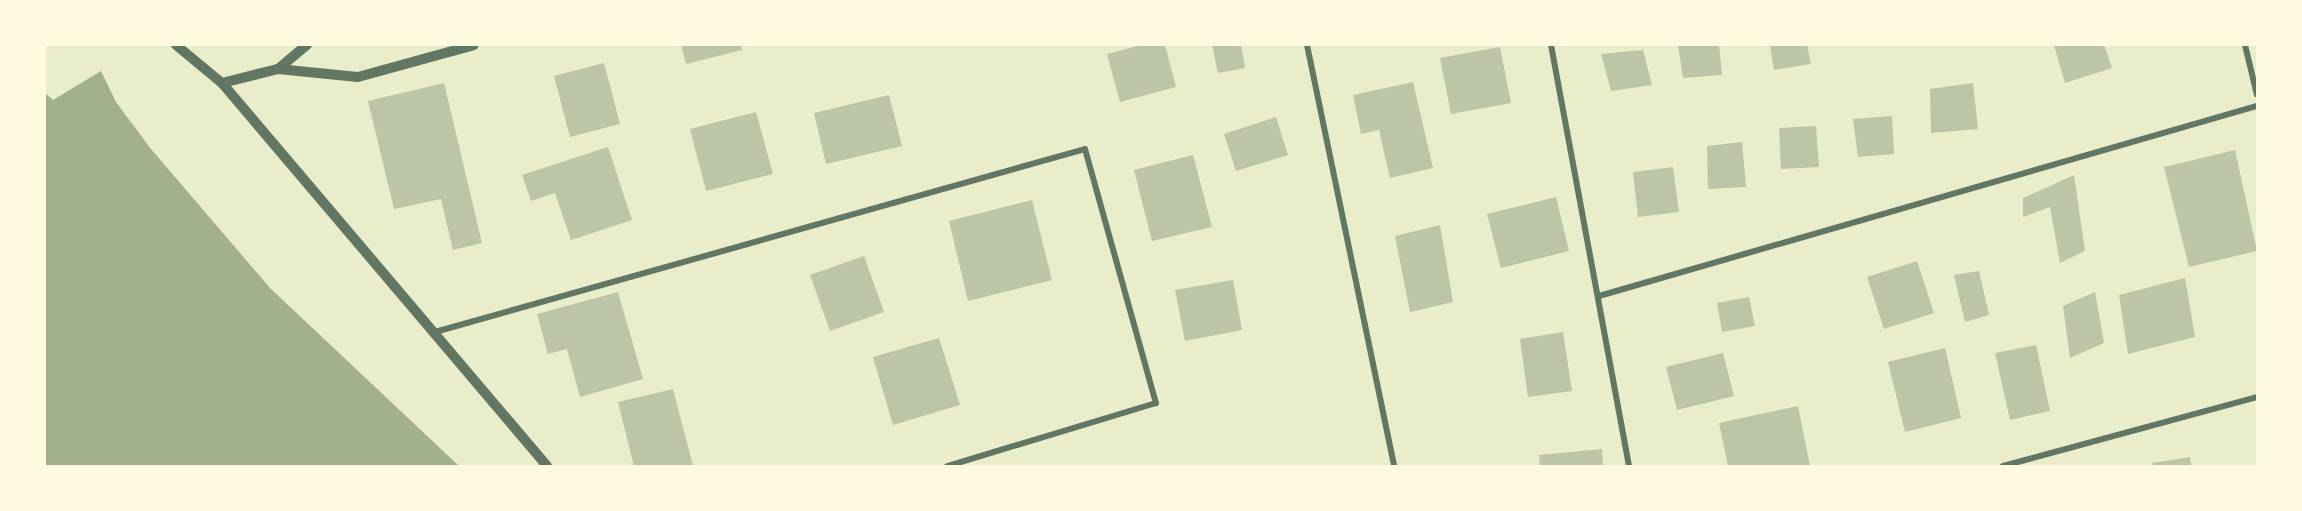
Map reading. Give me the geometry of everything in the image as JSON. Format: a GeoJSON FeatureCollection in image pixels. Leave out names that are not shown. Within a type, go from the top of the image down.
{"type":"FeatureCollection","features":[{"type":"Feature","properties":{"kind":"street"},"geometry":{"type":"LineString","coordinates":[[176,45],[222,83],[547,466]]}},
{"type":"Feature","properties":{"kind":"street"},"geometry":{"type":"LineString","coordinates":[[278,69],[307,45]]}},
{"type":"Feature","properties":{"kind":"street"},"geometry":{"type":"LineString","coordinates":[[222,83],[278,69],[358,77],[474,45]]}},
{"type":"Feature","properties":{"kind":"street"},"geometry":{"type":"LineString","coordinates":[[1307,45],[1394,466]]}},
{"type":"Feature","properties":{"kind":"street"},"geometry":{"type":"LineString","coordinates":[[1551,45],[1629,466]]}},
{"type":"Feature","properties":{"kind":"street"},"geometry":{"type":"LineString","coordinates":[[2245,45],[2257,95]]}},
{"type":"Feature","properties":{"kind":"street"},"geometry":{"type":"LineString","coordinates":[[1599,296],[2257,106]]}},
{"type":"Feature","properties":{"kind":"street"},"geometry":{"type":"LineString","coordinates":[[435,332],[1085,149],[1155,403],[947,466]]}},
{"type":"Feature","properties":{"kind":"street"},"geometry":{"type":"LineString","coordinates":[[2003,466],[2257,397]]}},
{"type":"Feature","properties":{"kind":"shaded area"},"geometry":{"type":"Polygon","coordinates":[[[101,71],[116,102],[151,149],[270,288],[459,466],[45,466],[45,93],[53,100],[101,71]]]}},
{"type":"Feature","properties":{"kind":"building"},"geometry":{"type":"Polygon","coordinates":[[[681,45],[741,45],[742,50],[686,64],[681,45]]]}},
{"type":"Feature","properties":{"kind":"building"},"geometry":{"type":"Polygon","coordinates":[[[1141,45],[1165,45],[1176,87],[1120,102],[1107,54],[1141,45]]]}},
{"type":"Feature","properties":{"kind":"building"},"geometry":{"type":"Polygon","coordinates":[[[1212,45],[1241,45],[1245,68],[1218,73],[1212,45]]]}},
{"type":"Feature","properties":{"kind":"building"},"geometry":{"type":"Polygon","coordinates":[[[1678,45],[1719,45],[1722,75],[1683,78],[1678,45]]]}},
{"type":"Feature","properties":{"kind":"building"},"geometry":{"type":"Polygon","coordinates":[[[1770,45],[1807,45],[1811,64],[1774,70],[1770,45]]]}},
{"type":"Feature","properties":{"kind":"building"},"geometry":{"type":"Polygon","coordinates":[[[2054,45],[2104,45],[2112,68],[2065,83],[2054,45]]]}},
{"type":"Feature","properties":{"kind":"building"},"geometry":{"type":"Polygon","coordinates":[[[1500,47],[1511,103],[1451,114],[1440,58],[1500,47]]]}},
{"type":"Feature","properties":{"kind":"building"},"geometry":{"type":"Polygon","coordinates":[[[1643,50],[1652,85],[1611,91],[1601,54],[1643,50]]]}},
{"type":"Feature","properties":{"kind":"building"},"geometry":{"type":"Polygon","coordinates":[[[604,63],[620,124],[570,137],[554,76],[604,63]]]}},
{"type":"Feature","properties":{"kind":"building"},"geometry":{"type":"Polygon","coordinates":[[[1413,82],[1433,168],[1390,178],[1379,130],[1361,134],[1353,95],[1413,82]]]}},
{"type":"Feature","properties":{"kind":"building"},"geometry":{"type":"Polygon","coordinates":[[[444,83],[482,243],[453,250],[441,199],[394,209],[368,101],[444,83]]]}},
{"type":"Feature","properties":{"kind":"building"},"geometry":{"type":"Polygon","coordinates":[[[1973,83],[1978,129],[1931,133],[1930,89],[1973,83]]]}},
{"type":"Feature","properties":{"kind":"building"},"geometry":{"type":"Polygon","coordinates":[[[889,95],[902,146],[826,164],[814,113],[889,95]]]}},
{"type":"Feature","properties":{"kind":"building"},"geometry":{"type":"Polygon","coordinates":[[[756,112],[773,174],[706,191],[690,129],[756,112]]]}},
{"type":"Feature","properties":{"kind":"building"},"geometry":{"type":"Polygon","coordinates":[[[1892,116],[1894,154],[1858,157],[1853,119],[1892,116]]]}},
{"type":"Feature","properties":{"kind":"building"},"geometry":{"type":"Polygon","coordinates":[[[1276,117],[1288,155],[1236,171],[1224,134],[1276,117]]]}},
{"type":"Feature","properties":{"kind":"building"},"geometry":{"type":"Polygon","coordinates":[[[1816,126],[1819,167],[1781,169],[1779,128],[1816,126]]]}},
{"type":"Feature","properties":{"kind":"building"},"geometry":{"type":"Polygon","coordinates":[[[1742,142],[1746,187],[1708,189],[1707,146],[1742,142]]]}},
{"type":"Feature","properties":{"kind":"building"},"geometry":{"type":"Polygon","coordinates":[[[608,147],[632,220],[571,240],[555,193],[531,201],[522,175],[608,147]]]}},
{"type":"Feature","properties":{"kind":"building"},"geometry":{"type":"Polygon","coordinates":[[[2235,150],[2257,251],[2189,267],[2164,167],[2235,150]]]}},
{"type":"Feature","properties":{"kind":"building"},"geometry":{"type":"Polygon","coordinates":[[[1193,155],[1212,227],[1152,241],[1134,170],[1193,155]]]}},
{"type":"Feature","properties":{"kind":"building"},"geometry":{"type":"Polygon","coordinates":[[[1673,167],[1679,212],[1638,217],[1633,172],[1673,167]]]}},
{"type":"Feature","properties":{"kind":"building"},"geometry":{"type":"Polygon","coordinates":[[[2074,175],[2085,251],[2060,263],[2050,207],[2023,217],[2023,198],[2074,175]]]}},
{"type":"Feature","properties":{"kind":"building"},"geometry":{"type":"Polygon","coordinates":[[[1556,197],[1569,251],[1501,268],[1487,214],[1556,197]]]}},
{"type":"Feature","properties":{"kind":"building"},"geometry":{"type":"Polygon","coordinates":[[[1032,200],[1052,280],[968,301],[949,221],[1032,200]]]}},
{"type":"Feature","properties":{"kind":"building"},"geometry":{"type":"Polygon","coordinates":[[[1440,225],[1453,302],[1410,312],[1395,236],[1440,225]]]}},
{"type":"Feature","properties":{"kind":"building"},"geometry":{"type":"Polygon","coordinates":[[[864,256],[884,312],[830,331],[810,275],[864,256]]]}},
{"type":"Feature","properties":{"kind":"building"},"geometry":{"type":"Polygon","coordinates":[[[1917,261],[1934,313],[1884,329],[1867,277],[1917,261]]]}},
{"type":"Feature","properties":{"kind":"building"},"geometry":{"type":"Polygon","coordinates":[[[1979,271],[1989,315],[1965,322],[1954,275],[1979,271]]]}},
{"type":"Feature","properties":{"kind":"building"},"geometry":{"type":"Polygon","coordinates":[[[2185,278],[2195,337],[2128,354],[2119,295],[2185,278]]]}},
{"type":"Feature","properties":{"kind":"building"},"geometry":{"type":"Polygon","coordinates":[[[1233,280],[1242,330],[1185,341],[1175,290],[1233,280]]]}},
{"type":"Feature","properties":{"kind":"building"},"geometry":{"type":"Polygon","coordinates":[[[618,292],[643,379],[580,397],[567,349],[548,354],[537,314],[618,292]]]}},
{"type":"Feature","properties":{"kind":"building"},"geometry":{"type":"Polygon","coordinates":[[[2095,292],[2104,343],[2070,358],[2063,306],[2095,292]]]}},
{"type":"Feature","properties":{"kind":"building"},"geometry":{"type":"Polygon","coordinates":[[[1749,297],[1755,326],[1722,332],[1717,303],[1749,297]]]}},
{"type":"Feature","properties":{"kind":"building"},"geometry":{"type":"Polygon","coordinates":[[[1563,332],[1572,391],[1528,397],[1520,339],[1563,332]]]}},
{"type":"Feature","properties":{"kind":"building"},"geometry":{"type":"Polygon","coordinates":[[[939,338],[960,405],[893,425],[873,357],[939,338]]]}},
{"type":"Feature","properties":{"kind":"building"},"geometry":{"type":"Polygon","coordinates":[[[2036,345],[2050,411],[2010,420],[1995,353],[2036,345]]]}},
{"type":"Feature","properties":{"kind":"building"},"geometry":{"type":"Polygon","coordinates":[[[1945,348],[1961,418],[1905,432],[1888,362],[1945,348]]]}},
{"type":"Feature","properties":{"kind":"building"},"geometry":{"type":"Polygon","coordinates":[[[1723,353],[1734,396],[1677,410],[1666,367],[1723,353]]]}},
{"type":"Feature","properties":{"kind":"building"},"geometry":{"type":"Polygon","coordinates":[[[673,389],[693,466],[634,466],[618,402],[673,389]]]}},
{"type":"Feature","properties":{"kind":"building"},"geometry":{"type":"Polygon","coordinates":[[[1798,406],[1810,466],[1728,466],[1719,423],[1798,406]]]}},
{"type":"Feature","properties":{"kind":"building"},"geometry":{"type":"Polygon","coordinates":[[[1602,449],[1603,466],[1540,466],[1539,455],[1602,449]]]}},
{"type":"Feature","properties":{"kind":"building"},"geometry":{"type":"Polygon","coordinates":[[[2190,457],[2191,466],[2153,466],[2152,463],[2190,457]]]}}]}
